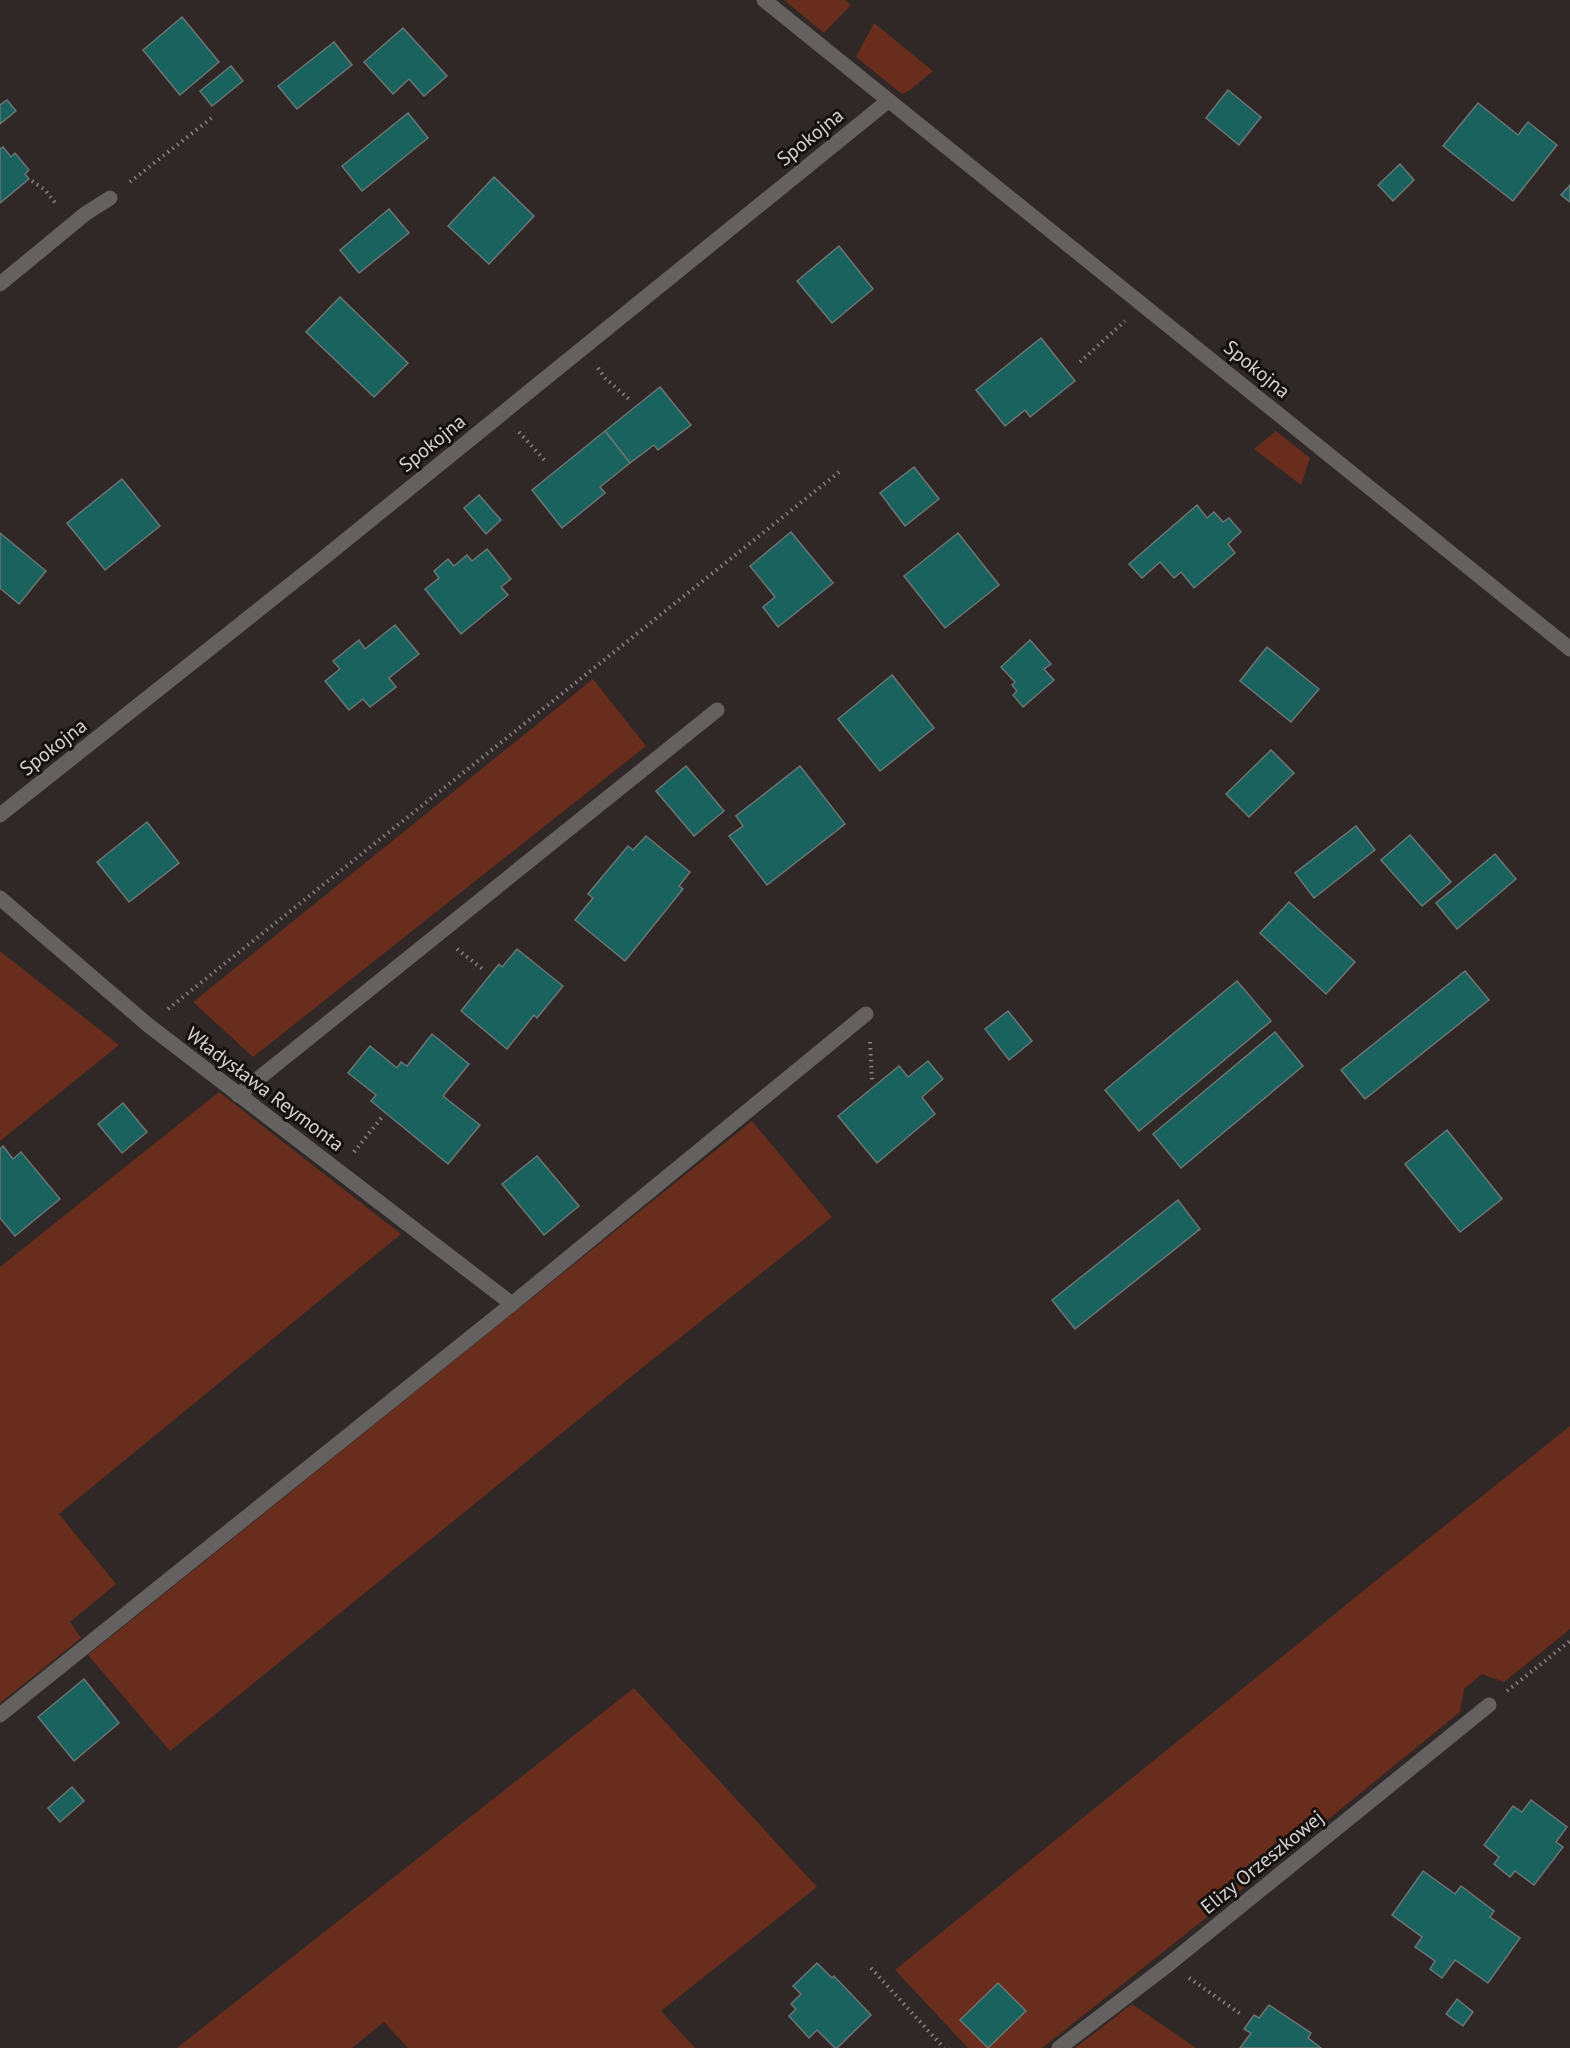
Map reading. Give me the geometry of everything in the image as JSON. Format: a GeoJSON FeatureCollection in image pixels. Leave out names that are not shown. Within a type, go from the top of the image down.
{"type":"FeatureCollection","features":[{"type":"Feature","properties":{"kind":"street","name":"Spokojna"},"geometry":{"type":"LineString","coordinates":[[764,0],[1570,649]]}},
{"type":"Feature","properties":{"kind":"street","name":"Spokojna"},"geometry":{"type":"LineString","coordinates":[[0,815],[162,688],[888,101]]}},
{"type":"Feature","properties":{"kind":"street"},"geometry":{"type":"LineString","coordinates":[[0,284],[73,224],[110,198]]}},
{"type":"Feature","properties":{"kind":"street"},"geometry":{"type":"LineString","coordinates":[[238,1095],[717,710]]}},
{"type":"Feature","properties":{"kind":"street","name":"Władysława Reymonta"},"geometry":{"type":"LineString","coordinates":[[0,898],[148,1025],[512,1304]]}},
{"type":"Feature","properties":{"kind":"street"},"geometry":{"type":"LineString","coordinates":[[0,1715],[512,1304],[860,1018]]}},
{"type":"Feature","properties":{"kind":"street","name":"Elizy Orzeszkowej"},"geometry":{"type":"LineString","coordinates":[[1059,2048],[1169,1964],[1490,1705]]}},
{"type":"Feature","properties":{"kind":"path"},"geometry":{"type":"LineString","coordinates":[[110,198],[214,116]]}},
{"type":"Feature","properties":{"kind":"path"},"geometry":{"type":"LineString","coordinates":[[32,182],[45,190],[73,224]]}},
{"type":"Feature","properties":{"kind":"path"},"geometry":{"type":"LineString","coordinates":[[1080,362],[1143,304]]}},
{"type":"Feature","properties":{"kind":"path"},"geometry":{"type":"LineString","coordinates":[[582,349],[605,378],[630,400]]}},
{"type":"Feature","properties":{"kind":"path"},"geometry":{"type":"LineString","coordinates":[[503,412],[546,462]]}},
{"type":"Feature","properties":{"kind":"path"},"geometry":{"type":"LineString","coordinates":[[148,1025],[839,471]]}},
{"type":"Feature","properties":{"kind":"path"},"geometry":{"type":"LineString","coordinates":[[438,934],[485,971]]}},
{"type":"Feature","properties":{"kind":"path"},"geometry":{"type":"LineString","coordinates":[[860,1018],[870,1041],[872,1080]]}},
{"type":"Feature","properties":{"kind":"path"},"geometry":{"type":"LineString","coordinates":[[338,1171],[382,1117]]}},
{"type":"Feature","properties":{"kind":"path"},"geometry":{"type":"LineString","coordinates":[[1490,1705],[1570,1641]]}},
{"type":"Feature","properties":{"kind":"path"},"geometry":{"type":"LineString","coordinates":[[1169,1964],[1242,2015]]}},
{"type":"Feature","properties":{"kind":"path"},"geometry":{"type":"LineString","coordinates":[[871,1968],[944,2048]]}},
{"type":"Feature","properties":{"kind":"shaded area"},"geometry":{"type":"Polygon","coordinates":[[[784,0],[845,0],[851,5],[824,33],[784,0]]]}},
{"type":"Feature","properties":{"kind":"shaded area"},"geometry":{"type":"Polygon","coordinates":[[[874,23],[933,71],[902,94],[856,57],[874,23]]]}},
{"type":"Feature","properties":{"kind":"shaded area"},"geometry":{"type":"Polygon","coordinates":[[[1276,431],[1310,458],[1301,485],[1254,449],[1276,431]]]}},
{"type":"Feature","properties":{"kind":"shaded area"},"geometry":{"type":"Polygon","coordinates":[[[593,679],[646,746],[253,1057],[193,1002],[593,679]]]}},
{"type":"Feature","properties":{"kind":"shaded area"},"geometry":{"type":"Polygon","coordinates":[[[0,951],[119,1045],[0,1141],[0,951]]]}},
{"type":"Feature","properties":{"kind":"shaded area"},"geometry":{"type":"Polygon","coordinates":[[[219,1092],[401,1234],[59,1514],[116,1584],[70,1622],[81,1638],[0,1703],[0,1267],[219,1092]]]}},
{"type":"Feature","properties":{"kind":"shaded area"},"geometry":{"type":"Polygon","coordinates":[[[752,1121],[832,1217],[170,1751],[88,1655],[752,1121]]]}},
{"type":"Feature","properties":{"kind":"shaded area"},"geometry":{"type":"Polygon","coordinates":[[[1570,1426],[1570,1629],[1504,1682],[1482,1674],[1464,1689],[1460,1712],[1042,2048],[968,2048],[895,1970],[1373,1583],[1570,1426]]]}},
{"type":"Feature","properties":{"kind":"shaded area"},"geometry":{"type":"Polygon","coordinates":[[[634,1688],[817,1887],[661,2011],[695,2048],[408,2048],[384,2022],[352,2048],[177,2048],[634,1688]]]}},
{"type":"Feature","properties":{"kind":"shaded area"},"geometry":{"type":"Polygon","coordinates":[[[1132,2004],[1196,2048],[1075,2048],[1132,2004]]]}},
{"type":"Feature","properties":{"kind":"building"},"geometry":{"type":"Polygon","coordinates":[[[182,17],[219,62],[180,95],[143,50],[182,17]]]}},
{"type":"Feature","properties":{"kind":"building"},"geometry":{"type":"Polygon","coordinates":[[[403,28],[447,76],[424,96],[409,79],[393,94],[364,62],[403,28]]]}},
{"type":"Feature","properties":{"kind":"building"},"geometry":{"type":"Polygon","coordinates":[[[334,42],[352,65],[297,109],[278,86],[334,42]]]}},
{"type":"Feature","properties":{"kind":"building"},"geometry":{"type":"Polygon","coordinates":[[[231,66],[243,81],[212,106],[200,91],[231,66]]]}},
{"type":"Feature","properties":{"kind":"building"},"geometry":{"type":"Polygon","coordinates":[[[1228,90],[1261,117],[1239,145],[1206,118],[1228,90]]]}},
{"type":"Feature","properties":{"kind":"building"},"geometry":{"type":"Polygon","coordinates":[[[7,100],[16,111],[0,124],[0,105],[7,100]]]}},
{"type":"Feature","properties":{"kind":"building"},"geometry":{"type":"Polygon","coordinates":[[[1478,103],[1518,135],[1528,122],[1557,145],[1513,201],[1443,146],[1478,103]]]}},
{"type":"Feature","properties":{"kind":"building"},"geometry":{"type":"Polygon","coordinates":[[[408,113],[428,138],[362,191],[342,166],[408,113]]]}},
{"type":"Feature","properties":{"kind":"building"},"geometry":{"type":"Polygon","coordinates":[[[3,147],[11,157],[15,153],[29,170],[25,174],[29,179],[0,203],[0,149],[3,147]]]}},
{"type":"Feature","properties":{"kind":"building"},"geometry":{"type":"Polygon","coordinates":[[[1400,164],[1414,180],[1393,201],[1378,185],[1400,164]]]}},
{"type":"Feature","properties":{"kind":"building"},"geometry":{"type":"Polygon","coordinates":[[[494,177],[534,216],[489,264],[448,226],[494,177]]]}},
{"type":"Feature","properties":{"kind":"building"},"geometry":{"type":"Polygon","coordinates":[[[1570,185],[1570,202],[1561,195],[1570,185]]]}},
{"type":"Feature","properties":{"kind":"building"},"geometry":{"type":"Polygon","coordinates":[[[389,209],[409,233],[359,273],[340,250],[389,209]]]}},
{"type":"Feature","properties":{"kind":"building"},"geometry":{"type":"Polygon","coordinates":[[[839,246],[873,289],[832,323],[797,281],[839,246]]]}},
{"type":"Feature","properties":{"kind":"building"},"geometry":{"type":"Polygon","coordinates":[[[340,297],[408,363],[374,397],[306,332],[340,297]]]}},
{"type":"Feature","properties":{"kind":"building"},"geometry":{"type":"Polygon","coordinates":[[[1041,338],[1075,381],[1030,417],[1025,410],[1005,426],[976,390],[1041,338]]]}},
{"type":"Feature","properties":{"kind":"building"},"geometry":{"type":"Polygon","coordinates":[[[660,387],[691,425],[658,450],[654,445],[630,463],[605,431],[660,387]]]}},
{"type":"Feature","properties":{"kind":"building"},"geometry":{"type":"Polygon","coordinates":[[[605,431],[630,463],[600,487],[605,493],[562,528],[532,490],[605,431]]]}},
{"type":"Feature","properties":{"kind":"building"},"geometry":{"type":"Polygon","coordinates":[[[914,467],[939,499],[905,526],[880,493],[914,467]]]}},
{"type":"Feature","properties":{"kind":"building"},"geometry":{"type":"Polygon","coordinates":[[[122,479],[160,526],[105,570],[67,523],[122,479]]]}},
{"type":"Feature","properties":{"kind":"building"},"geometry":{"type":"Polygon","coordinates":[[[479,495],[501,520],[486,534],[464,508],[479,495]]]}},
{"type":"Feature","properties":{"kind":"building"},"geometry":{"type":"Polygon","coordinates":[[[1197,505],[1207,518],[1214,512],[1223,522],[1229,518],[1241,532],[1228,544],[1235,553],[1194,588],[1181,572],[1174,578],[1160,562],[1142,578],[1129,564],[1197,505]]]}},
{"type":"Feature","properties":{"kind":"building"},"geometry":{"type":"Polygon","coordinates":[[[791,532],[833,583],[778,627],[763,607],[775,597],[750,566],[791,532]]]}},
{"type":"Feature","properties":{"kind":"building"},"geometry":{"type":"Polygon","coordinates":[[[0,533],[46,571],[19,604],[0,588],[0,533]]]}},
{"type":"Feature","properties":{"kind":"building"},"geometry":{"type":"Polygon","coordinates":[[[958,533],[999,585],[945,628],[904,576],[958,533]]]}},
{"type":"Feature","properties":{"kind":"building"},"geometry":{"type":"Polygon","coordinates":[[[487,549],[511,579],[501,587],[508,595],[461,634],[425,589],[439,578],[434,571],[448,559],[454,566],[467,555],[472,561],[487,549]]]}},
{"type":"Feature","properties":{"kind":"building"},"geometry":{"type":"Polygon","coordinates":[[[395,625],[419,654],[389,678],[396,687],[370,707],[363,699],[349,710],[325,681],[340,669],[333,661],[359,640],[365,649],[395,625]]]}},
{"type":"Feature","properties":{"kind":"building"},"geometry":{"type":"Polygon","coordinates":[[[1030,640],[1051,664],[1044,669],[1054,680],[1023,707],[1013,695],[1017,691],[1012,685],[1015,682],[1001,667],[1030,640]]]}},
{"type":"Feature","properties":{"kind":"building"},"geometry":{"type":"Polygon","coordinates":[[[1267,647],[1319,689],[1291,722],[1240,681],[1267,647]]]}},
{"type":"Feature","properties":{"kind":"building"},"geometry":{"type":"Polygon","coordinates":[[[892,675],[934,728],[880,771],[838,719],[892,675]]]}},
{"type":"Feature","properties":{"kind":"building"},"geometry":{"type":"Polygon","coordinates":[[[1271,750],[1294,773],[1249,817],[1226,794],[1271,750]]]}},
{"type":"Feature","properties":{"kind":"building"},"geometry":{"type":"Polygon","coordinates":[[[686,766],[724,811],[694,836],[656,791],[686,766]]]}},
{"type":"Feature","properties":{"kind":"building"},"geometry":{"type":"Polygon","coordinates":[[[800,766],[845,824],[767,885],[729,836],[743,826],[736,816],[800,766]]]}},
{"type":"Feature","properties":{"kind":"building"},"geometry":{"type":"Polygon","coordinates":[[[147,822],[179,863],[129,902],[97,862],[147,822]]]}},
{"type":"Feature","properties":{"kind":"building"},"geometry":{"type":"Polygon","coordinates":[[[1356,826],[1375,850],[1314,898],[1295,873],[1356,826]]]}},
{"type":"Feature","properties":{"kind":"building"},"geometry":{"type":"Polygon","coordinates":[[[1410,835],[1451,882],[1422,906],[1381,860],[1410,835]]]}},
{"type":"Feature","properties":{"kind":"building"},"geometry":{"type":"Polygon","coordinates":[[[646,836],[690,872],[679,886],[683,889],[625,961],[575,920],[593,898],[588,894],[628,846],[633,850],[646,836]]]}},
{"type":"Feature","properties":{"kind":"building"},"geometry":{"type":"Polygon","coordinates":[[[1495,854],[1516,879],[1457,929],[1436,903],[1495,854]]]}},
{"type":"Feature","properties":{"kind":"building"},"geometry":{"type":"Polygon","coordinates":[[[1289,902],[1355,962],[1326,994],[1260,933],[1289,902]]]}},
{"type":"Feature","properties":{"kind":"building"},"geometry":{"type":"Polygon","coordinates":[[[517,949],[563,986],[537,1018],[534,1015],[507,1049],[461,1011],[499,964],[502,967],[517,949]]]}},
{"type":"Feature","properties":{"kind":"building"},"geometry":{"type":"Polygon","coordinates":[[[1465,971],[1489,1000],[1365,1099],[1341,1070],[1465,971]]]}},
{"type":"Feature","properties":{"kind":"building"},"geometry":{"type":"Polygon","coordinates":[[[1237,981],[1271,1021],[1139,1131],[1105,1090],[1237,981]]]}},
{"type":"Feature","properties":{"kind":"building"},"geometry":{"type":"Polygon","coordinates":[[[1008,1011],[1032,1041],[1009,1060],[985,1029],[1008,1011]]]}},
{"type":"Feature","properties":{"kind":"building"},"geometry":{"type":"Polygon","coordinates":[[[1275,1032],[1303,1066],[1181,1168],[1153,1134],[1275,1032]]]}},
{"type":"Feature","properties":{"kind":"building"},"geometry":{"type":"Polygon","coordinates":[[[432,1034],[469,1064],[443,1096],[480,1125],[448,1164],[371,1101],[376,1095],[348,1073],[370,1046],[397,1068],[401,1062],[407,1066],[432,1034]]]}},
{"type":"Feature","properties":{"kind":"building"},"geometry":{"type":"Polygon","coordinates":[[[928,1061],[943,1079],[922,1097],[935,1114],[877,1163],[838,1116],[899,1066],[908,1077],[928,1061]]]}},
{"type":"Feature","properties":{"kind":"building"},"geometry":{"type":"Polygon","coordinates":[[[123,1103],[147,1132],[122,1153],[98,1124],[123,1103]]]}},
{"type":"Feature","properties":{"kind":"building"},"geometry":{"type":"Polygon","coordinates":[[[1447,1130],[1502,1199],[1460,1232],[1405,1164],[1447,1130]]]}},
{"type":"Feature","properties":{"kind":"building"},"geometry":{"type":"Polygon","coordinates":[[[3,1146],[13,1159],[21,1152],[60,1199],[15,1236],[0,1218],[0,1149],[3,1146]]]}},
{"type":"Feature","properties":{"kind":"building"},"geometry":{"type":"Polygon","coordinates":[[[537,1156],[579,1206],[544,1235],[502,1184],[537,1156]]]}},
{"type":"Feature","properties":{"kind":"building"},"geometry":{"type":"Polygon","coordinates":[[[1178,1200],[1200,1229],[1075,1329],[1052,1300],[1178,1200]]]}},
{"type":"Feature","properties":{"kind":"building"},"geometry":{"type":"Polygon","coordinates":[[[84,1679],[119,1723],[74,1761],[38,1717],[84,1679]]]}},
{"type":"Feature","properties":{"kind":"building"},"geometry":{"type":"Polygon","coordinates":[[[72,1787],[84,1801],[60,1822],[48,1808],[72,1787]]]}},
{"type":"Feature","properties":{"kind":"building"},"geometry":{"type":"Polygon","coordinates":[[[1531,1800],[1567,1827],[1556,1842],[1563,1847],[1534,1885],[1515,1871],[1510,1877],[1494,1864],[1499,1857],[1484,1845],[1513,1806],[1522,1812],[1531,1800]]]}},
{"type":"Feature","properties":{"kind":"building"},"geometry":{"type":"Polygon","coordinates":[[[1423,1871],[1455,1894],[1461,1886],[1494,1911],[1490,1917],[1520,1938],[1488,1983],[1455,1960],[1442,1978],[1430,1969],[1435,1961],[1415,1947],[1422,1937],[1392,1915],[1423,1871]]]}},
{"type":"Feature","properties":{"kind":"building"},"geometry":{"type":"Polygon","coordinates":[[[817,1963],[832,1978],[834,1976],[871,2015],[837,2048],[817,2030],[809,2038],[789,2016],[796,2009],[791,2004],[801,1994],[793,1986],[817,1963]]]}},
{"type":"Feature","properties":{"kind":"building"},"geometry":{"type":"Polygon","coordinates":[[[998,1983],[1026,2011],[988,2048],[960,2020],[998,1983]]]}},
{"type":"Feature","properties":{"kind":"building"},"geometry":{"type":"Polygon","coordinates":[[[1457,1999],[1473,2012],[1463,2026],[1446,2014],[1457,1999]]]}},
{"type":"Feature","properties":{"kind":"building"},"geometry":{"type":"Polygon","coordinates":[[[1269,2005],[1311,2033],[1308,2038],[1321,2048],[1240,2048],[1251,2033],[1244,2029],[1254,2015],[1259,2018],[1269,2005]]]}}]}
